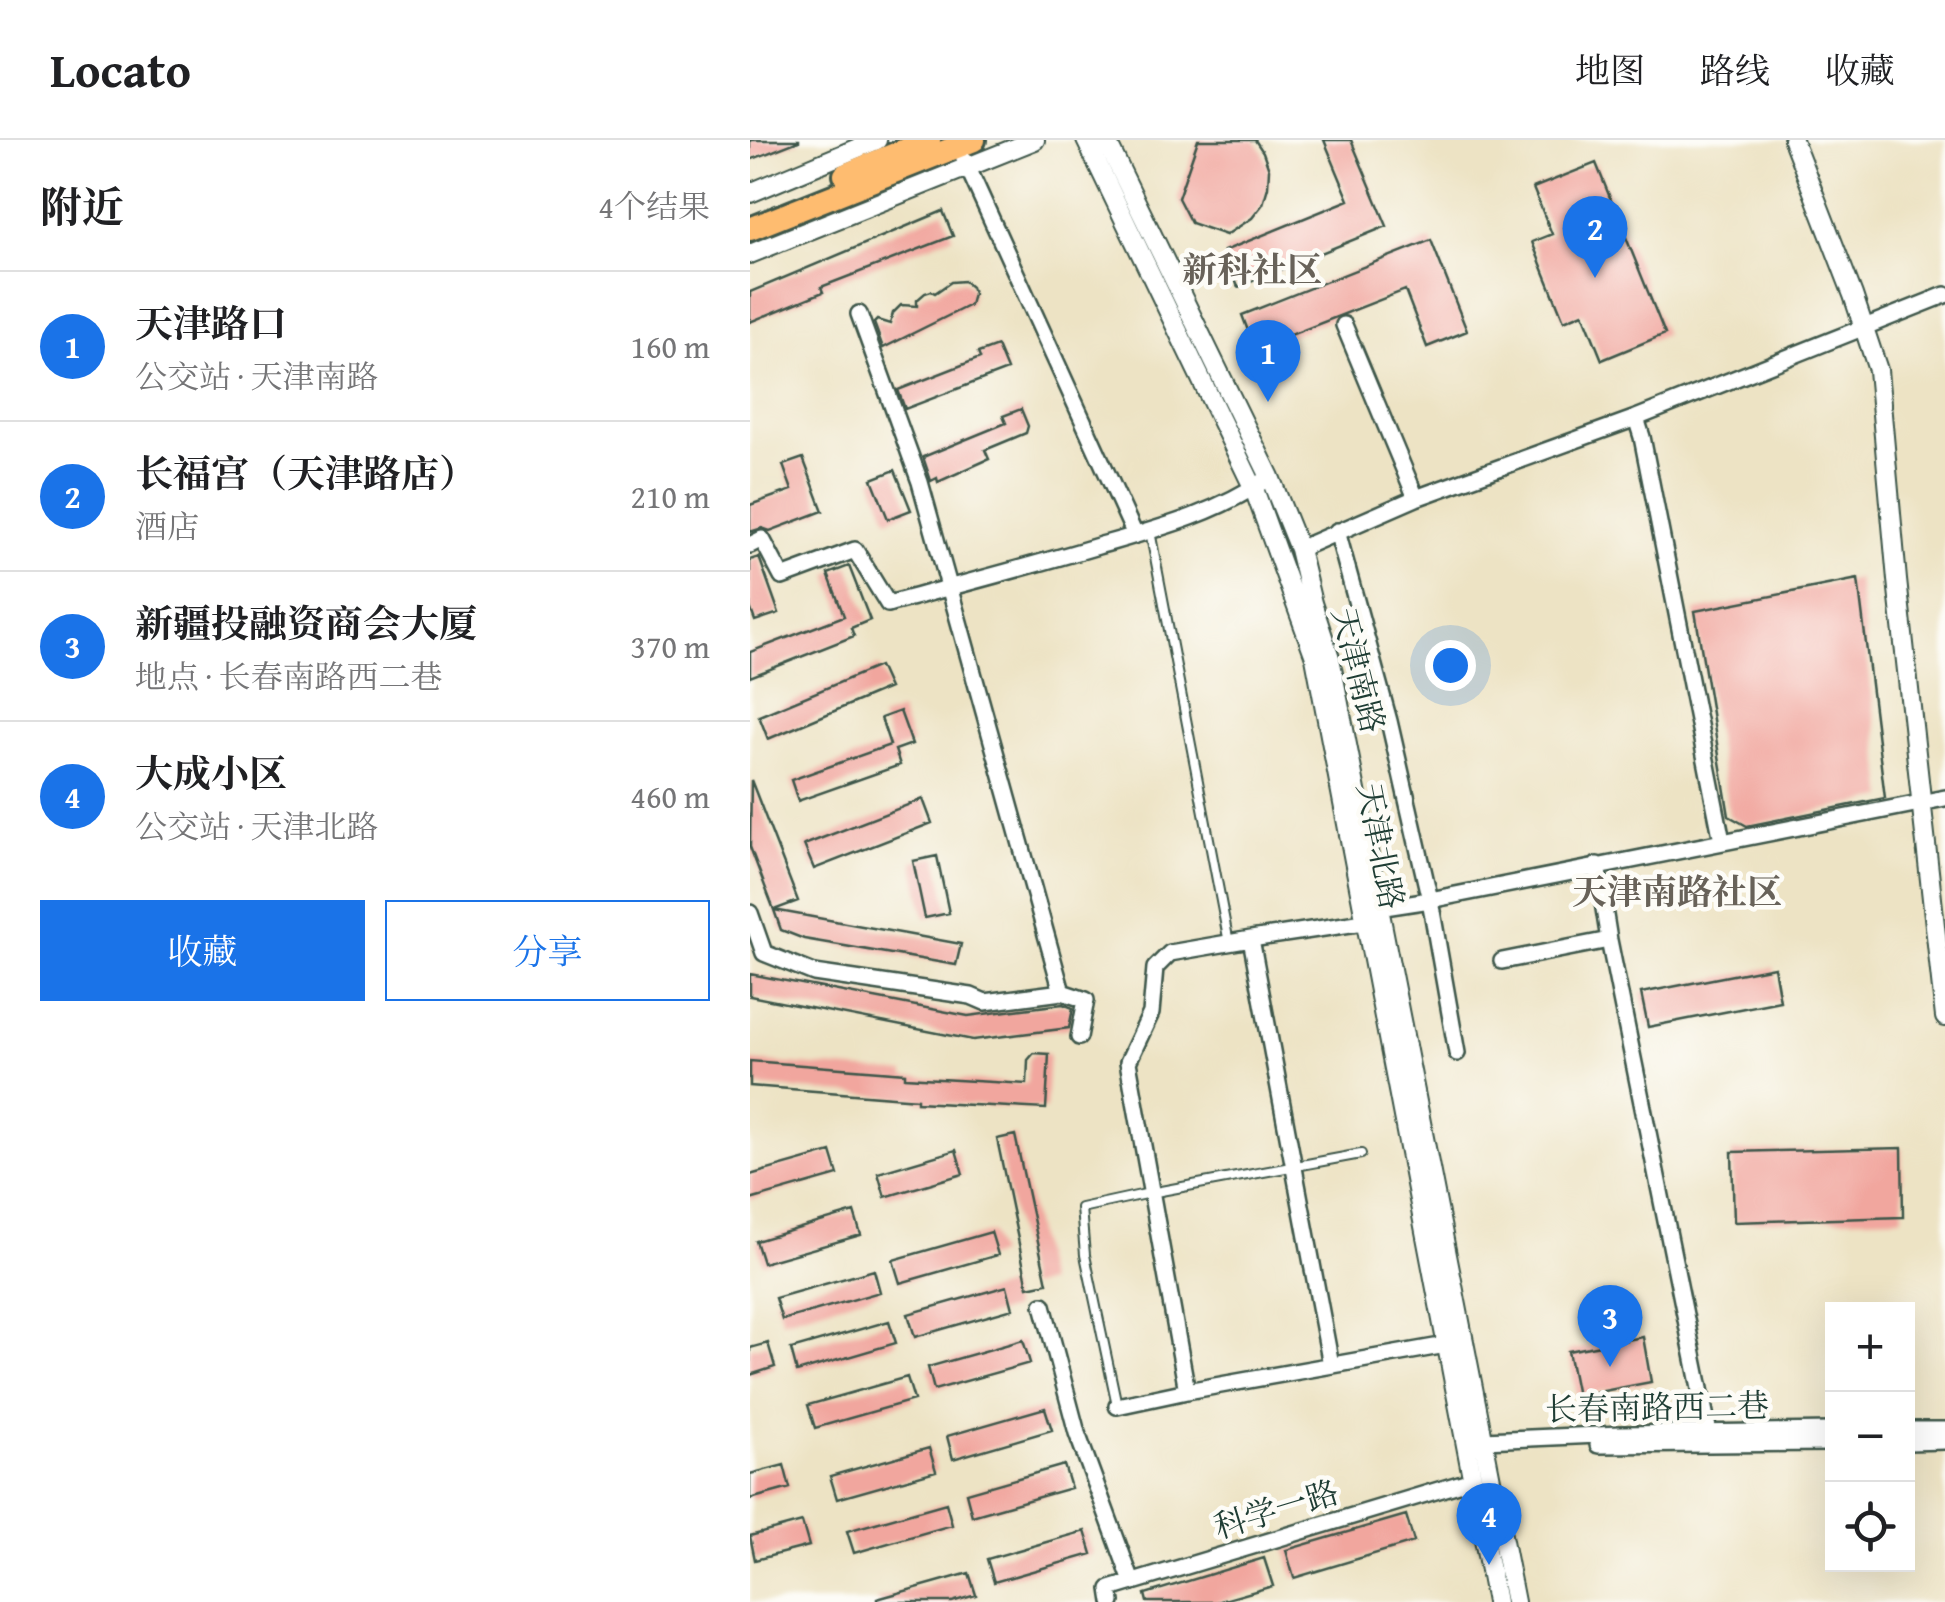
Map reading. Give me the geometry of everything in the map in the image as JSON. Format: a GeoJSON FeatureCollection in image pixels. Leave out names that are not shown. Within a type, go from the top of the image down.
{"type":"FeatureCollection","features":[{"type":"Feature","properties":{"kind":"main road"},"geometry":{"type":"LineString","coordinates":[[750,213],[930,140]]}},
{"type":"Feature","properties":{"kind":"main road"},"geometry":{"type":"LineString","coordinates":[[750,229],[966,151]]}},
{"type":"Feature","properties":{"kind":"street"},"geometry":{"type":"LineString","coordinates":[[750,193],[877,140]]}},
{"type":"Feature","properties":{"kind":"street"},"geometry":{"type":"LineString","coordinates":[[750,254],[966,151],[1035,140]]}},
{"type":"Feature","properties":{"kind":"street","name":"天津北路"},"geometry":{"type":"LineString","coordinates":[[1086,140],[1254,488],[1315,658],[1371,915]]}},
{"type":"Feature","properties":{"kind":"street","name":"天津南路"},"geometry":{"type":"LineString","coordinates":[[1106,140],[1270,478],[1299,548],[1330,658],[1371,915],[1446,1299],[1483,1444],[1515,1602]]}},
{"type":"Feature","properties":{"kind":"street"},"geometry":{"type":"LineString","coordinates":[[1793,140],[1878,370],[1945,1017]]}},
{"type":"Feature","properties":{"kind":"street"},"geometry":{"type":"LineString","coordinates":[[966,151],[1142,533]]}},
{"type":"Feature","properties":{"kind":"street"},"geometry":{"type":"LineString","coordinates":[[1299,548],[1416,498],[1636,418],[1945,294]]}},
{"type":"Feature","properties":{"kind":"street"},"geometry":{"type":"LineString","coordinates":[[859,314],[920,482],[1062,992]]}},
{"type":"Feature","properties":{"kind":"street"},"geometry":{"type":"LineString","coordinates":[[1344,325],[1416,498]]}},
{"type":"Feature","properties":{"kind":"street"},"geometry":{"type":"LineString","coordinates":[[1636,418],[1722,841]]}},
{"type":"Feature","properties":{"kind":"street"},"geometry":{"type":"LineString","coordinates":[[750,545],[762,540],[782,577],[854,550],[888,604],[1197,517],[1270,478]]}},
{"type":"Feature","properties":{"kind":"street"},"geometry":{"type":"LineString","coordinates":[[1336,531],[1389,721],[1430,900],[1457,1053]]}},
{"type":"Feature","properties":{"kind":"street"},"geometry":{"type":"LineString","coordinates":[[1188,1391],[1128,1062],[1151,1013],[1155,968],[1170,953],[1945,798]]}},
{"type":"Feature","properties":{"kind":"street"},"geometry":{"type":"LineString","coordinates":[[1597,865],[1709,1433]]}},
{"type":"Feature","properties":{"kind":"street"},"geometry":{"type":"LineString","coordinates":[[750,913],[764,953],[814,973],[970,996],[985,1002],[1062,992],[1086,1000],[1079,1038]]}},
{"type":"Feature","properties":{"kind":"street"},"geometry":{"type":"LineString","coordinates":[[1250,939],[1331,1364]]}},
{"type":"Feature","properties":{"kind":"street"},"geometry":{"type":"LineString","coordinates":[[1502,961],[1609,940]]}},
{"type":"Feature","properties":{"kind":"street"},"geometry":{"type":"LineString","coordinates":[[1446,1299],[1446,1345],[1496,1602]]}},
{"type":"Feature","properties":{"kind":"street"},"geometry":{"type":"LineString","coordinates":[[1043,1305],[1076,1432],[1132,1582]]}},
{"type":"Feature","properties":{"kind":"street"},"geometry":{"type":"LineString","coordinates":[[1118,1406],[1446,1345]]}},
{"type":"Feature","properties":{"kind":"street"},"geometry":{"type":"LineString","coordinates":[[1915,1430],[1945,1430]]}},
{"type":"Feature","properties":{"kind":"street","name":"长春南路西二巷"},"geometry":{"type":"LineString","coordinates":[[1483,1444],[1825,1431]]}},
{"type":"Feature","properties":{"kind":"street"},"geometry":{"type":"LineString","coordinates":[[1915,1442],[1945,1442]]}},
{"type":"Feature","properties":{"kind":"street","name":"长春南路西二巷"},"geometry":{"type":"LineString","coordinates":[[1483,1444],[1825,1443]]}},
{"type":"Feature","properties":{"kind":"street","name":"科学一路"},"geometry":{"type":"LineString","coordinates":[[1112,1602],[1110,1589],[1472,1480]]}},
{"type":"Feature","properties":{"kind":"lane"},"geometry":{"type":"LineString","coordinates":[[1142,533],[1229,943]]}},
{"type":"Feature","properties":{"kind":"lane"},"geometry":{"type":"LineString","coordinates":[[1118,1406],[1085,1255],[1081,1208],[1361,1154]]}},
{"type":"Feature","properties":{"kind":"building"},"geometry":{"type":"Polygon","coordinates":[[[750,140],[799,140],[799,141],[750,160],[750,140]]]}},
{"type":"Feature","properties":{"kind":"building"},"geometry":{"type":"Polygon","coordinates":[[[1198,140],[1255,140],[1269,169],[1263,204],[1252,218],[1226,235],[1191,223],[1178,198],[1198,140]]]}},
{"type":"Feature","properties":{"kind":"building"},"geometry":{"type":"Polygon","coordinates":[[[1324,140],[1351,140],[1387,226],[1238,287],[1224,251],[1349,200],[1324,140]]]}},
{"type":"Feature","properties":{"kind":"building"},"geometry":{"type":"Polygon","coordinates":[[[1596,163],[1665,334],[1602,360],[1583,313],[1564,321],[1532,242],[1552,234],[1533,188],[1596,163]]]}},
{"type":"Feature","properties":{"kind":"building"},"geometry":{"type":"Polygon","coordinates":[[[943,211],[953,236],[821,287],[823,292],[750,322],[750,292],[943,211]]]}},
{"type":"Feature","properties":{"kind":"building"},"geometry":{"type":"Polygon","coordinates":[[[1431,240],[1467,331],[1427,347],[1405,290],[1255,349],[1242,315],[1431,240]]]}},
{"type":"Feature","properties":{"kind":"building"},"geometry":{"type":"Polygon","coordinates":[[[964,281],[973,294],[970,305],[883,348],[874,323],[877,320],[890,324],[901,305],[917,306],[917,300],[925,293],[964,281]]]}},
{"type":"Feature","properties":{"kind":"building"},"geometry":{"type":"Polygon","coordinates":[[[997,346],[1007,370],[905,409],[898,390],[980,358],[978,353],[997,346]]]}},
{"type":"Feature","properties":{"kind":"building"},"geometry":{"type":"Polygon","coordinates":[[[1021,409],[1028,426],[1026,433],[985,450],[989,459],[938,482],[937,478],[931,481],[923,457],[1006,423],[1003,416],[1021,409]]]}},
{"type":"Feature","properties":{"kind":"building"},"geometry":{"type":"Polygon","coordinates":[[[803,458],[823,511],[770,531],[762,528],[750,532],[750,505],[792,490],[783,465],[803,458]]]}},
{"type":"Feature","properties":{"kind":"building"},"geometry":{"type":"Polygon","coordinates":[[[895,470],[911,510],[888,519],[872,479],[895,470]]]}},
{"type":"Feature","properties":{"kind":"building"},"geometry":{"type":"Polygon","coordinates":[[[759,557],[779,613],[755,621],[750,607],[750,560],[759,557]]]}},
{"type":"Feature","properties":{"kind":"building"},"geometry":{"type":"Polygon","coordinates":[[[849,566],[870,620],[851,628],[854,636],[750,677],[750,652],[844,616],[828,574],[849,566]]]}},
{"type":"Feature","properties":{"kind":"building"},"geometry":{"type":"Polygon","coordinates":[[[1858,579],[1885,798],[1747,826],[1729,816],[1695,611],[1858,579]]]}},
{"type":"Feature","properties":{"kind":"building"},"geometry":{"type":"Polygon","coordinates":[[[879,666],[889,688],[768,739],[759,716],[879,666]]]}},
{"type":"Feature","properties":{"kind":"building"},"geometry":{"type":"Polygon","coordinates":[[[900,711],[912,744],[895,750],[900,765],[798,801],[791,780],[890,745],[881,718],[900,711]]]}},
{"type":"Feature","properties":{"kind":"building"},"geometry":{"type":"Polygon","coordinates":[[[751,780],[798,901],[774,910],[750,847],[751,780]]]}},
{"type":"Feature","properties":{"kind":"building"},"geometry":{"type":"Polygon","coordinates":[[[923,799],[932,823],[814,869],[804,845],[923,799]]]}},
{"type":"Feature","properties":{"kind":"building"},"geometry":{"type":"Polygon","coordinates":[[[937,856],[949,913],[925,918],[913,861],[937,856]]]}},
{"type":"Feature","properties":{"kind":"building"},"geometry":{"type":"Polygon","coordinates":[[[774,910],[961,944],[956,965],[804,939],[781,930],[774,910]]]}},
{"type":"Feature","properties":{"kind":"building"},"geometry":{"type":"Polygon","coordinates":[[[1774,967],[1780,1001],[1648,1027],[1641,993],[1774,967]]]}},
{"type":"Feature","properties":{"kind":"building"},"geometry":{"type":"Polygon","coordinates":[[[750,974],[968,1016],[1063,1004],[1073,1008],[1069,1028],[973,1040],[750,996],[750,974]]]}},
{"type":"Feature","properties":{"kind":"building"},"geometry":{"type":"Polygon","coordinates":[[[1034,1053],[1049,1054],[1046,1109],[917,1102],[750,1086],[750,1061],[905,1073],[905,1077],[1027,1084],[1028,1060],[1034,1053]]]}},
{"type":"Feature","properties":{"kind":"building"},"geometry":{"type":"Polygon","coordinates":[[[1015,1135],[1047,1283],[1028,1287],[997,1139],[1015,1135]]]}},
{"type":"Feature","properties":{"kind":"building"},"geometry":{"type":"Polygon","coordinates":[[[1902,1148],[1903,1217],[1734,1222],[1732,1152],[1902,1148]]]}},
{"type":"Feature","properties":{"kind":"building"},"geometry":{"type":"Polygon","coordinates":[[[956,1150],[963,1174],[885,1197],[878,1173],[956,1150]]]}},
{"type":"Feature","properties":{"kind":"building"},"geometry":{"type":"Polygon","coordinates":[[[831,1152],[838,1175],[750,1200],[750,1175],[831,1152]]]}},
{"type":"Feature","properties":{"kind":"building"},"geometry":{"type":"Polygon","coordinates":[[[854,1212],[861,1235],[763,1263],[756,1241],[854,1212]]]}},
{"type":"Feature","properties":{"kind":"building"},"geometry":{"type":"Polygon","coordinates":[[[991,1232],[998,1255],[900,1283],[893,1260],[991,1232]]]}},
{"type":"Feature","properties":{"kind":"building"},"geometry":{"type":"Polygon","coordinates":[[[874,1270],[880,1292],[782,1320],[775,1298],[874,1270]]]}},
{"type":"Feature","properties":{"kind":"building"},"geometry":{"type":"Polygon","coordinates":[[[1007,1286],[1013,1309],[915,1337],[908,1314],[1007,1286]]]}},
{"type":"Feature","properties":{"kind":"building"},"geometry":{"type":"Polygon","coordinates":[[[889,1321],[896,1343],[797,1372],[791,1349],[889,1321]]]}},
{"type":"Feature","properties":{"kind":"building"},"geometry":{"type":"Polygon","coordinates":[[[1643,1337],[1651,1382],[1577,1396],[1568,1351],[1643,1337]]]}},
{"type":"Feature","properties":{"kind":"building"},"geometry":{"type":"Polygon","coordinates":[[[1023,1340],[1030,1363],[934,1390],[928,1367],[1023,1340]]]}},
{"type":"Feature","properties":{"kind":"building"},"geometry":{"type":"Polygon","coordinates":[[[768,1343],[775,1367],[750,1375],[750,1348],[768,1343]]]}},
{"type":"Feature","properties":{"kind":"building"},"geometry":{"type":"Polygon","coordinates":[[[907,1377],[914,1400],[815,1428],[808,1405],[907,1377]]]}},
{"type":"Feature","properties":{"kind":"building"},"geometry":{"type":"Polygon","coordinates":[[[1045,1408],[1052,1430],[953,1459],[947,1436],[1045,1408]]]}},
{"type":"Feature","properties":{"kind":"building"},"geometry":{"type":"Polygon","coordinates":[[[929,1448],[936,1471],[837,1499],[830,1476],[929,1448]]]}},
{"type":"Feature","properties":{"kind":"building"},"geometry":{"type":"Polygon","coordinates":[[[784,1465],[790,1488],[750,1499],[750,1474],[784,1465]]]}},
{"type":"Feature","properties":{"kind":"building"},"geometry":{"type":"Polygon","coordinates":[[[1064,1465],[1071,1488],[972,1516],[966,1493],[1064,1465]]]}},
{"type":"Feature","properties":{"kind":"building"},"geometry":{"type":"Polygon","coordinates":[[[946,1503],[952,1525],[854,1553],[847,1531],[946,1503]]]}},
{"type":"Feature","properties":{"kind":"building"},"geometry":{"type":"Polygon","coordinates":[[[1406,1515],[1414,1542],[1294,1578],[1286,1550],[1406,1515]]]}},
{"type":"Feature","properties":{"kind":"building"},"geometry":{"type":"Polygon","coordinates":[[[802,1522],[809,1546],[755,1560],[750,1536],[802,1522]]]}},
{"type":"Feature","properties":{"kind":"building"},"geometry":{"type":"Polygon","coordinates":[[[1085,1531],[1092,1554],[994,1582],[987,1559],[1085,1531]]]}},
{"type":"Feature","properties":{"kind":"building"},"geometry":{"type":"Polygon","coordinates":[[[1264,1558],[1273,1586],[1217,1602],[1147,1602],[1145,1594],[1264,1558]]]}},
{"type":"Feature","properties":{"kind":"building"},"geometry":{"type":"Polygon","coordinates":[[[969,1573],[976,1595],[952,1602],[877,1602],[877,1599],[969,1573]]]}},
{"type":"Feature","properties":{"kind":"place","name":"长福宫（天津路店）"},"geometry":{"type":"Point","coordinates":[1595,278]}},
{"type":"Feature","properties":{"kind":"place","name":"天津路口"},"geometry":{"type":"Point","coordinates":[1268,402]}},
{"type":"Feature","properties":{"kind":"place","name":"新疆投融资商会大厦"},"geometry":{"type":"Point","coordinates":[1610,1367]}},
{"type":"Feature","properties":{"kind":"place","name":"大成小区"},"geometry":{"type":"Point","coordinates":[1489,1565]}},
{"type":"Feature","properties":{"kind":"district","name":"新科社区"},"geometry":{"type":"Point","coordinates":[1252,269]}},
{"type":"Feature","properties":{"kind":"district","name":"天津南路社区"},"geometry":{"type":"Point","coordinates":[1677,891]}}]}
